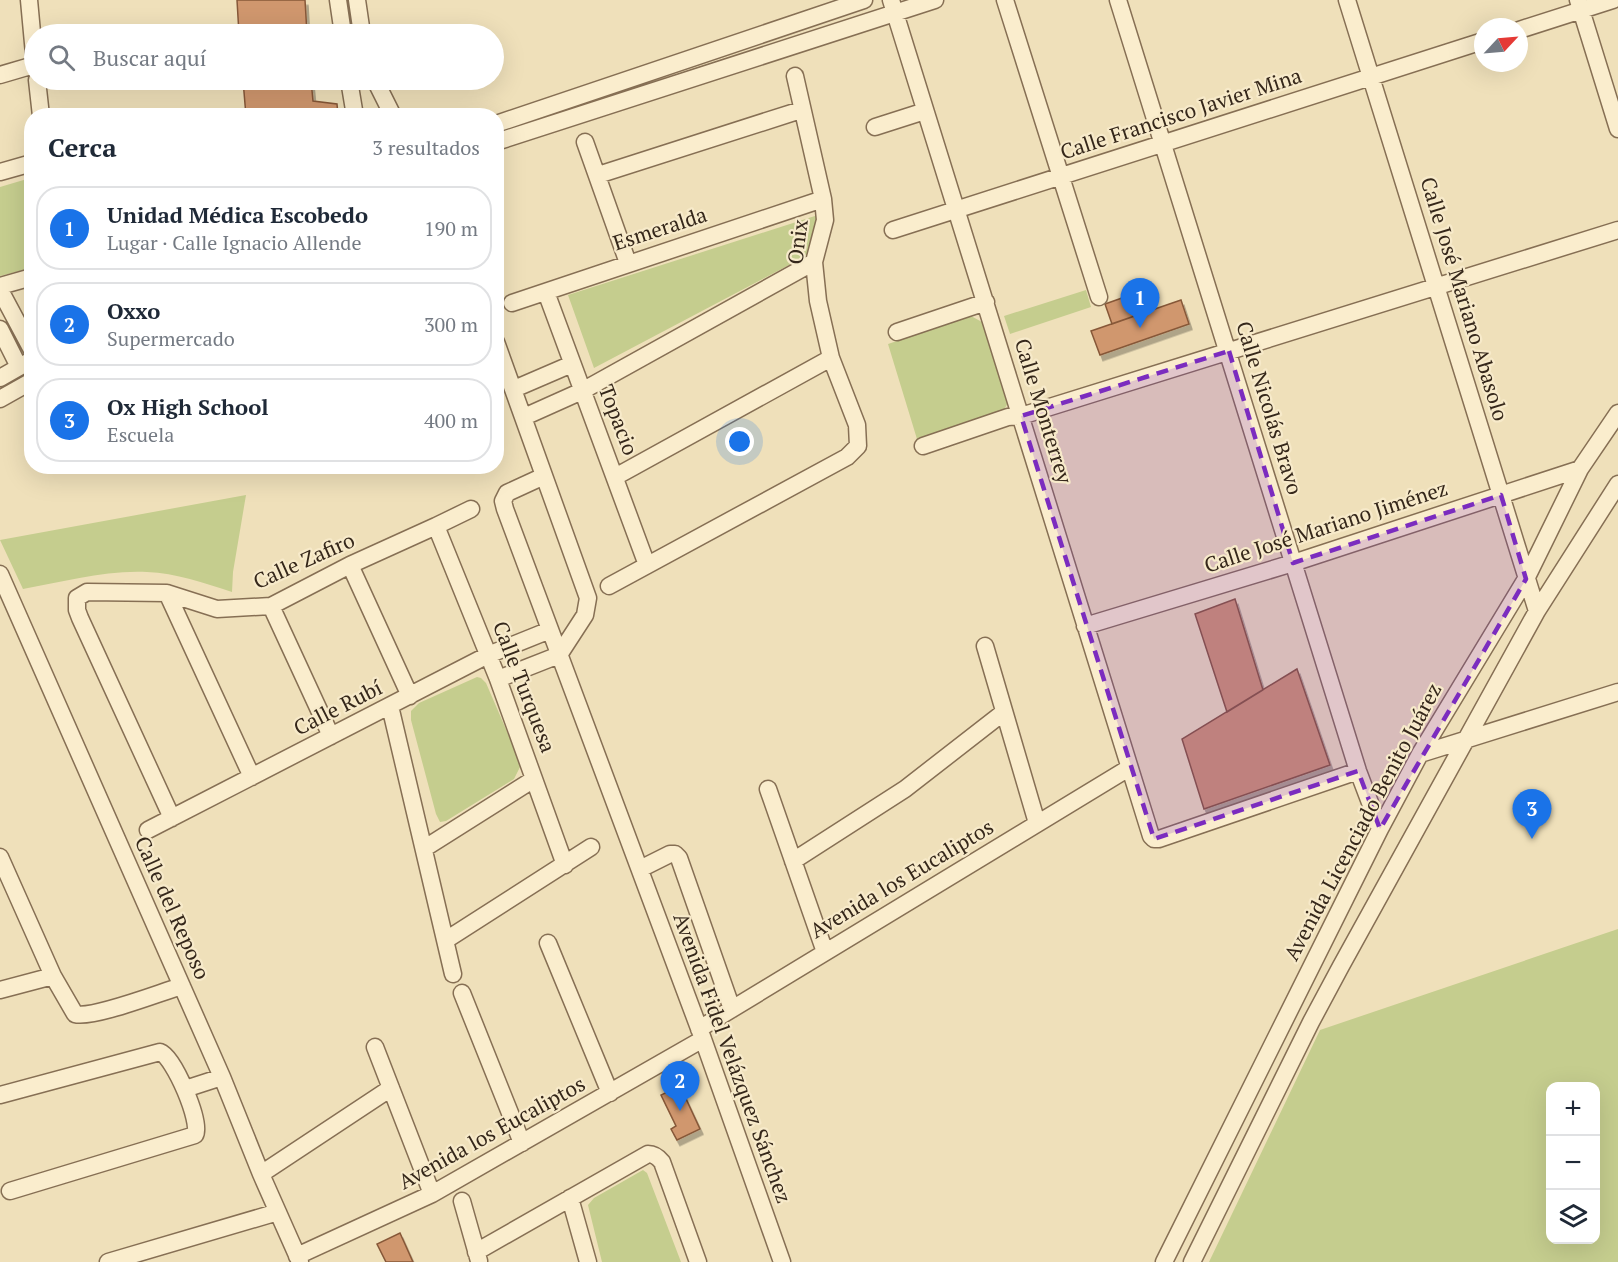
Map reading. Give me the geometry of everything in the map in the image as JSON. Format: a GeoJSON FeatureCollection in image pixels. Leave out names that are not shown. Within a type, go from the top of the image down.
{"type":"FeatureCollection","features":[{"type":"Feature","properties":{"kind":"street"},"geometry":{"type":"LineString","coordinates":[[29,0],[31,24]]}},
{"type":"Feature","properties":{"kind":"street"},"geometry":{"type":"LineString","coordinates":[[338,0],[342,24]]}},
{"type":"Feature","properties":{"kind":"street"},"geometry":{"type":"LineString","coordinates":[[357,0],[361,24]]}},
{"type":"Feature","properties":{"kind":"street"},"geometry":{"type":"LineString","coordinates":[[504,121],[864,0]]}},
{"type":"Feature","properties":{"kind":"street"},"geometry":{"type":"LineString","coordinates":[[504,139],[893,7],[935,0]]}},
{"type":"Feature","properties":{"kind":"street"},"geometry":{"type":"LineString","coordinates":[[1005,0],[1099,297]]}},
{"type":"Feature","properties":{"kind":"street","name":"Calle Nicolás Bravo"},"geometry":{"type":"LineString","coordinates":[[1118,0],[1358,771],[1380,829]]}},
{"type":"Feature","properties":{"kind":"street","name":"Calle José Mariano Abasolo"},"geometry":{"type":"LineString","coordinates":[[1347,0],[1537,611]]}},
{"type":"Feature","properties":{"kind":"street"},"geometry":{"type":"LineString","coordinates":[[1528,26],[1579,5],[1613,0]]}},
{"type":"Feature","properties":{"kind":"street"},"geometry":{"type":"LineString","coordinates":[[1579,5],[1618,129]]}},
{"type":"Feature","properties":{"kind":"street","name":"Calle Monterrey"},"geometry":{"type":"LineString","coordinates":[[893,7],[1151,836],[1159,839],[1358,771]]}},
{"type":"Feature","properties":{"kind":"street","name":"Calle Francisco Javier Mina"},"geometry":{"type":"LineString","coordinates":[[893,230],[1474,44]]}},
{"type":"Feature","properties":{"kind":"street"},"geometry":{"type":"LineString","coordinates":[[0,75],[24,68]]}},
{"type":"Feature","properties":{"kind":"street","name":"Onix"},"geometry":{"type":"LineString","coordinates":[[647,566],[847,457],[858,446],[857,425],[831,358],[818,301],[814,262],[825,220],[823,199],[795,76]]}},
{"type":"Feature","properties":{"kind":"street"},"geometry":{"type":"LineString","coordinates":[[38,90],[40,108]]}},
{"type":"Feature","properties":{"kind":"street"},"geometry":{"type":"LineString","coordinates":[[351,90],[354,108]]}},
{"type":"Feature","properties":{"kind":"street"},"geometry":{"type":"LineString","coordinates":[[380,90],[388,108]]}},
{"type":"Feature","properties":{"kind":"street"},"geometry":{"type":"LineString","coordinates":[[598,175],[801,110]]}},
{"type":"Feature","properties":{"kind":"street"},"geometry":{"type":"LineString","coordinates":[[875,127],[926,111]]}},
{"type":"Feature","properties":{"kind":"street"},"geometry":{"type":"LineString","coordinates":[[585,142],[628,262]]}},
{"type":"Feature","properties":{"kind":"street"},"geometry":{"type":"LineString","coordinates":[[0,172],[24,165]]}},
{"type":"Feature","properties":{"kind":"street","name":"Esmeralda"},"geometry":{"type":"LineString","coordinates":[[512,303],[628,262],[823,199]]}},
{"type":"Feature","properties":{"kind":"street"},"geometry":{"type":"LineString","coordinates":[[923,446],[1008,417],[1021,416],[1618,230]]}},
{"type":"Feature","properties":{"kind":"street"},"geometry":{"type":"LineString","coordinates":[[524,417],[582,391],[814,262]]}},
{"type":"Feature","properties":{"kind":"street"},"geometry":{"type":"LineString","coordinates":[[24,280],[0,288],[24,334]]}},
{"type":"Feature","properties":{"kind":"street","name":"Topacio"},"geometry":{"type":"LineString","coordinates":[[546,292],[647,566]]}},
{"type":"Feature","properties":{"kind":"street"},"geometry":{"type":"LineString","coordinates":[[897,332],[986,302]]}},
{"type":"Feature","properties":{"kind":"street"},"geometry":{"type":"LineString","coordinates":[[0,329],[24,362]]}},
{"type":"Feature","properties":{"kind":"street"},"geometry":{"type":"LineString","coordinates":[[615,477],[831,358]]}},
{"type":"Feature","properties":{"kind":"street"},"geometry":{"type":"LineString","coordinates":[[498,680],[559,655],[585,615],[588,601],[504,363]]}},
{"type":"Feature","properties":{"kind":"street"},"geometry":{"type":"LineString","coordinates":[[0,378],[24,364]]}},
{"type":"Feature","properties":{"kind":"street"},"geometry":{"type":"LineString","coordinates":[[514,389],[572,364]]}},
{"type":"Feature","properties":{"kind":"street"},"geometry":{"type":"LineString","coordinates":[[0,399],[24,386]]}},
{"type":"Feature","properties":{"kind":"street","name":"Avenida Licenciado Benito Juárez"},"geometry":{"type":"LineString","coordinates":[[1164,1262],[1380,829],[1420,754],[1526,579],[1580,469],[1618,413]]}},
{"type":"Feature","properties":{"kind":"street","name":"Calle José Mariano Jiménez"},"geometry":{"type":"LineString","coordinates":[[1085,626],[1293,563],[1580,469]]}},
{"type":"Feature","properties":{"kind":"street","name":"Avenida Fidel Velázquez Sánchez"},"geometry":{"type":"LineString","coordinates":[[544,476],[507,493],[503,501],[701,1034],[782,1262]]}},
{"type":"Feature","properties":{"kind":"street"},"geometry":{"type":"LineString","coordinates":[[1192,1262],[1311,1022],[1537,611],[1618,484]]}},
{"type":"Feature","properties":{"kind":"street","name":"Calle Zafiro"},"geometry":{"type":"LineString","coordinates":[[172,818],[80,618],[77,598],[87,592],[167,593],[217,609],[271,606],[350,565],[471,509]]}},
{"type":"Feature","properties":{"kind":"street","name":"Calle Turquesa"},"geometry":{"type":"LineString","coordinates":[[436,526],[498,680],[565,865]]}},
{"type":"Feature","properties":{"kind":"street"},"geometry":{"type":"LineString","coordinates":[[350,565],[410,696]]}},
{"type":"Feature","properties":{"kind":"street"},"geometry":{"type":"LineString","coordinates":[[609,586],[647,566]]}},
{"type":"Feature","properties":{"kind":"street","name":"Calle del Reposo"},"geometry":{"type":"LineString","coordinates":[[0,573],[222,1077],[298,1259]]}},
{"type":"Feature","properties":{"kind":"street"},"geometry":{"type":"LineString","coordinates":[[167,593],[252,777]]}},
{"type":"Feature","properties":{"kind":"street"},"geometry":{"type":"LineString","coordinates":[[271,606],[331,736]]}},
{"type":"Feature","properties":{"kind":"street","name":"Calle Rubí"},"geometry":{"type":"LineString","coordinates":[[148,830],[488,655],[550,630]]}},
{"type":"Feature","properties":{"kind":"street"},"geometry":{"type":"LineString","coordinates":[[985,646],[1037,823]]}},
{"type":"Feature","properties":{"kind":"street"},"geometry":{"type":"LineString","coordinates":[[1420,754],[1618,692]]}},
{"type":"Feature","properties":{"kind":"street"},"geometry":{"type":"LineString","coordinates":[[390,706],[453,974]]}},
{"type":"Feature","properties":{"kind":"street"},"geometry":{"type":"LineString","coordinates":[[793,861],[905,789],[1004,712]]}},
{"type":"Feature","properties":{"kind":"street","name":"Avenida los Eucaliptos"},"geometry":{"type":"LineString","coordinates":[[298,1259],[432,1194],[610,1093],[701,1034],[732,1009],[1129,768]]}},
{"type":"Feature","properties":{"kind":"street"},"geometry":{"type":"LineString","coordinates":[[424,848],[534,779]]}},
{"type":"Feature","properties":{"kind":"street"},"geometry":{"type":"LineString","coordinates":[[768,789],[825,952]]}},
{"type":"Feature","properties":{"kind":"street"},"geometry":{"type":"LineString","coordinates":[[446,940],[591,848]]}},
{"type":"Feature","properties":{"kind":"street","name":"Avenida Fidel Velázquez Sánchez"},"geometry":{"type":"LineString","coordinates":[[640,869],[670,854],[675,854],[679,858],[732,1009]]}},
{"type":"Feature","properties":{"kind":"street"},"geometry":{"type":"LineString","coordinates":[[0,857],[53,976],[75,1014],[96,1012],[182,986]]}},
{"type":"Feature","properties":{"kind":"street"},"geometry":{"type":"LineString","coordinates":[[548,943],[610,1093]]}},
{"type":"Feature","properties":{"kind":"street"},"geometry":{"type":"LineString","coordinates":[[0,990],[53,976]]}},
{"type":"Feature","properties":{"kind":"street"},"geometry":{"type":"LineString","coordinates":[[462,993],[522,1143]]}},
{"type":"Feature","properties":{"kind":"street"},"geometry":{"type":"LineString","coordinates":[[375,1047],[432,1194]]}},
{"type":"Feature","properties":{"kind":"street"},"geometry":{"type":"LineString","coordinates":[[0,1095],[160,1052],[172,1062],[185,1089],[197,1127],[195,1135],[10,1191]]}},
{"type":"Feature","properties":{"kind":"street"},"geometry":{"type":"LineString","coordinates":[[185,1089],[222,1077]]}},
{"type":"Feature","properties":{"kind":"street"},"geometry":{"type":"LineString","coordinates":[[261,1174],[391,1088]]}},
{"type":"Feature","properties":{"kind":"street"},"geometry":{"type":"LineString","coordinates":[[462,1201],[478,1257],[570,1198],[648,1154],[655,1155],[662,1162],[698,1262]]}},
{"type":"Feature","properties":{"kind":"street"},"geometry":{"type":"LineString","coordinates":[[570,1198],[588,1262]]}},
{"type":"Feature","properties":{"kind":"street"},"geometry":{"type":"LineString","coordinates":[[108,1262],[278,1212]]}},
{"type":"Feature","properties":{"kind":"highlighted area"},"geometry":{"type":"Polygon","coordinates":[[[1229,351],[1293,563],[1501,495],[1526,579],[1380,829],[1358,771],[1154,839],[1021,416],[1229,351]]]}},
{"type":"Feature","properties":{"kind":"green space"},"geometry":{"type":"Polygon","coordinates":[[[24,180],[24,270],[0,276],[0,187],[24,180]]]}},
{"type":"Feature","properties":{"kind":"green space"},"geometry":{"type":"Polygon","coordinates":[[[818,215],[810,254],[594,368],[568,295],[818,215]]]}},
{"type":"Feature","properties":{"kind":"green space"},"geometry":{"type":"Polygon","coordinates":[[[1086,290],[1091,307],[1010,334],[1004,316],[1086,290]]]}},
{"type":"Feature","properties":{"kind":"green space"},"geometry":{"type":"Polygon","coordinates":[[[971,316],[982,322],[1009,402],[1002,412],[917,439],[888,344],[971,316]]]}},
{"type":"Feature","properties":{"kind":"green space"},"geometry":{"type":"Polygon","coordinates":[[[246,495],[233,572],[232,592],[179,576],[147,572],[100,575],[23,589],[0,540],[246,495]]]}},
{"type":"Feature","properties":{"kind":"green space"},"geometry":{"type":"Polygon","coordinates":[[[477,677],[486,683],[518,757],[520,767],[514,779],[446,821],[440,822],[411,720],[411,711],[419,703],[477,677]]]}},
{"type":"Feature","properties":{"kind":"green space"},"geometry":{"type":"Polygon","coordinates":[[[1618,929],[1618,1262],[1209,1262],[1320,1030],[1618,929]]]}},
{"type":"Feature","properties":{"kind":"green space"},"geometry":{"type":"Polygon","coordinates":[[[643,1170],[647,1173],[681,1262],[602,1262],[588,1205],[594,1198],[643,1170]]]}},
{"type":"Feature","properties":{"kind":"building"},"geometry":{"type":"Polygon","coordinates":[[[237,0],[305,0],[306,24],[238,24],[237,0]]]}},
{"type":"Feature","properties":{"kind":"building"},"geometry":{"type":"Polygon","coordinates":[[[244,90],[312,90],[313,101],[337,104],[337,108],[245,108],[244,90]]]}},
{"type":"Feature","properties":{"kind":"building"},"geometry":{"type":"Polygon","coordinates":[[[1139,292],[1146,312],[1112,324],[1105,304],[1139,292]]]}},
{"type":"Feature","properties":{"kind":"building"},"geometry":{"type":"Polygon","coordinates":[[[1181,300],[1189,324],[1100,355],[1091,331],[1181,300]]]}},
{"type":"Feature","properties":{"kind":"building"},"geometry":{"type":"Polygon","coordinates":[[[1235,599],[1263,690],[1227,712],[1195,614],[1235,599]]]}},
{"type":"Feature","properties":{"kind":"building"},"geometry":{"type":"Polygon","coordinates":[[[1297,669],[1330,765],[1204,809],[1182,739],[1297,669]]]}},
{"type":"Feature","properties":{"kind":"building"},"geometry":{"type":"Polygon","coordinates":[[[680,1086],[700,1129],[677,1140],[671,1129],[676,1126],[661,1095],[680,1086]]]}},
{"type":"Feature","properties":{"kind":"building"},"geometry":{"type":"Polygon","coordinates":[[[400,1233],[413,1262],[386,1262],[377,1244],[400,1233]]]}},
{"type":"Feature","properties":{"kind":"place","name":"Unidad Médica Escobedo"},"geometry":{"type":"Point","coordinates":[1140,328]}},
{"type":"Feature","properties":{"kind":"place","name":"Ox High School"},"geometry":{"type":"Point","coordinates":[1532,839]}},
{"type":"Feature","properties":{"kind":"place","name":"Oxxo"},"geometry":{"type":"Point","coordinates":[680,1111]}}]}
